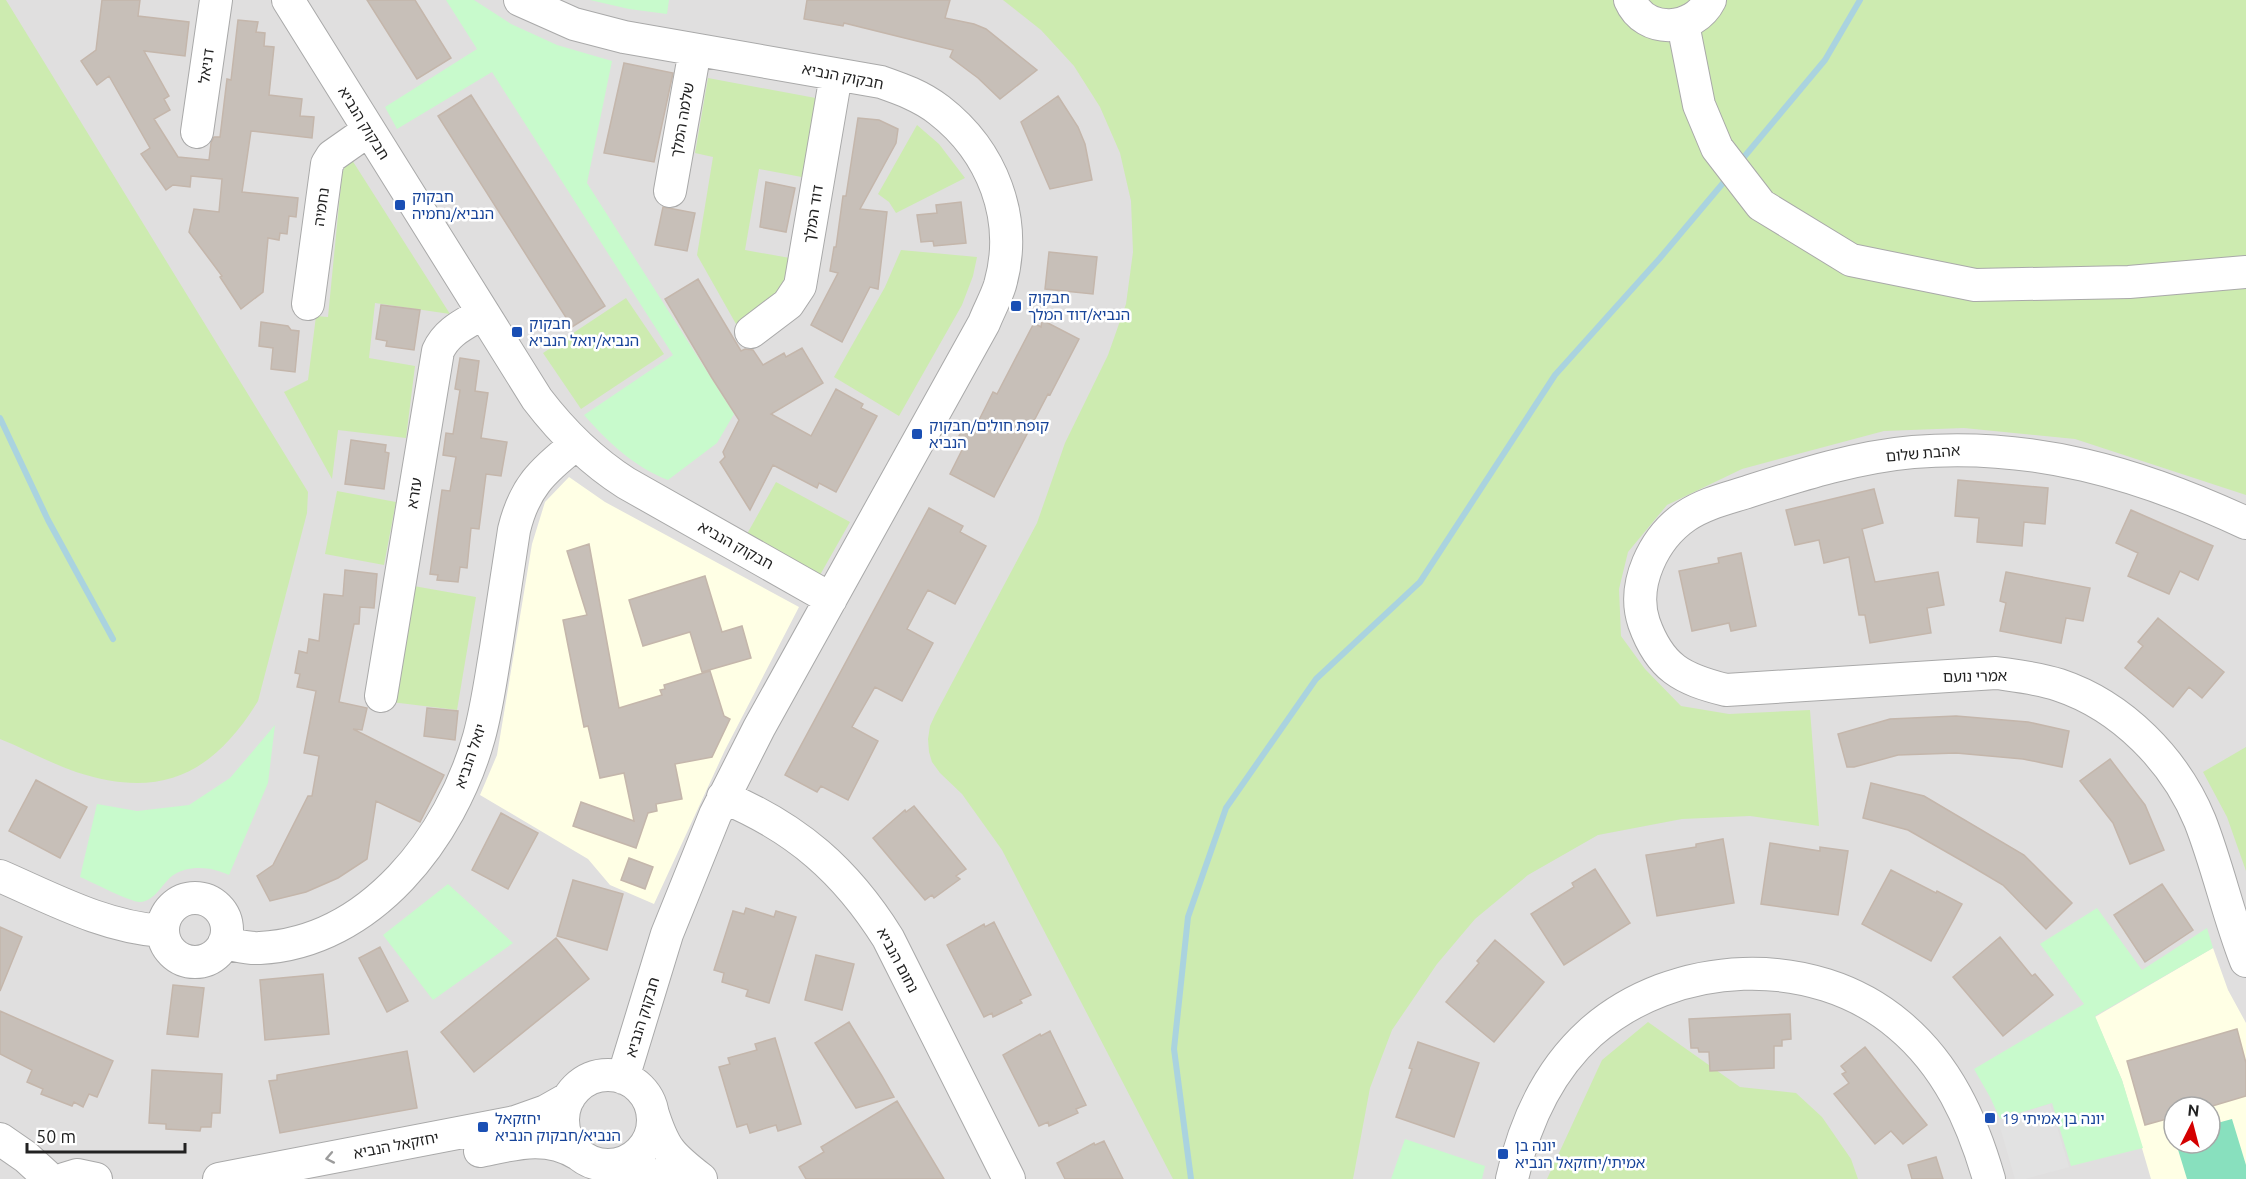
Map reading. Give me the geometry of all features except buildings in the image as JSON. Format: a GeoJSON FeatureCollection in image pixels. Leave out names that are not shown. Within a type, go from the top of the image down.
{"type":"FeatureCollection","features":[{"type":"Feature","properties":{"kind":"street","name":"דניאל"},"geometry":{"type":"LineString","coordinates":[[197,132],[216,0]]}},
{"type":"Feature","properties":{"kind":"street","name":"חבקוק הנביא"},"geometry":{"type":"LineString","coordinates":[[288,0],[537,399],[575,445],[597,464],[626,483],[831,598]]}},
{"type":"Feature","properties":{"kind":"street","name":"חבקוק הנביא"},"geometry":{"type":"LineString","coordinates":[[520,0],[552,15],[624,37],[881,82],[910,92],[937,109],[961,129],[981,154],[996,183],[1005,214],[1006,248],[1000,285],[984,323],[723,797],[667,934],[623,1078]]}},
{"type":"Feature","properties":{"kind":"street"},"geometry":{"type":"LineString","coordinates":[[1630,0],[1642,16],[1654,23],[1669,26],[1683,24],[1696,18],[1710,0]]}},
{"type":"Feature","properties":{"kind":"street"},"geometry":{"type":"LineString","coordinates":[[1683,24],[1699,105],[1717,148],[1761,205],[1851,260],[1976,285],[2129,282],[2246,272]]}},
{"type":"Feature","properties":{"kind":"street","name":"שלמה המלך"},"geometry":{"type":"LineString","coordinates":[[670,191],[695,50]]}},
{"type":"Feature","properties":{"kind":"street","name":"דוד המלך"},"geometry":{"type":"LineString","coordinates":[[751,332],[788,304],[800,285],[836,75]]}},
{"type":"Feature","properties":{"kind":"street","name":"נחמיה"},"geometry":{"type":"LineString","coordinates":[[308,304],[327,164],[332,156],[369,130]]}},
{"type":"Feature","properties":{"kind":"street","name":"עזרא"},"geometry":{"type":"LineString","coordinates":[[381,696],[438,351],[443,339],[452,331],[483,313]]}},
{"type":"Feature","properties":{"kind":"street","name":"יואל הנביא"},"geometry":{"type":"LineString","coordinates":[[224,943],[258,949],[292,944],[325,933],[358,914],[389,890],[417,860],[442,823],[463,783],[479,737],[490,688],[514,530],[520,507],[530,488],[543,471],[575,445]]}},
{"type":"Feature","properties":{"kind":"street","name":"אהבת שלום"},"geometry":{"type":"LineString","coordinates":[[1641,588],[1649,561],[1664,536],[1687,515],[1718,501],[1801,475],[1857,461],[1911,452],[1961,449],[2057,458],[2147,483],[2246,523]]}},
{"type":"Feature","properties":{"kind":"street","name":"אמרי נועם"},"geometry":{"type":"LineString","coordinates":[[1641,588],[1642,616],[1651,642],[1668,665],[1693,682],[1726,690],[1996,674],[2028,677],[2060,685],[2089,698],[2117,715],[2142,736],[2184,789],[2199,820],[2246,961]]}},
{"type":"Feature","properties":{"kind":"street","name":"נחום הנביא"},"geometry":{"type":"LineString","coordinates":[[723,797],[768,818],[806,843],[838,872],[865,904],[888,938],[1009,1179]]}},
{"type":"Feature","properties":{"kind":"street"},"geometry":{"type":"LineString","coordinates":[[0,876],[98,918],[137,929],[162,932]]}},
{"type":"Feature","properties":{"kind":"street"},"geometry":{"type":"LineString","coordinates":[[198,897],[212,903],[223,913],[227,928],[224,943],[219,952],[211,958],[191,962],[181,959],[169,950],[162,932],[165,916],[170,908],[183,900],[198,897]]}},
{"type":"Feature","properties":{"kind":"street"},"geometry":{"type":"LineString","coordinates":[[1512,1179],[1525,1134],[1537,1106],[1557,1071],[1589,1033],[1614,1014],[1641,998],[1672,986],[1707,978],[1746,974],[1781,975],[1814,981],[1854,996],[1873,1006],[1899,1025],[1923,1047],[1956,1095],[1975,1136],[1989,1179]]}},
{"type":"Feature","properties":{"kind":"street"},"geometry":{"type":"LineString","coordinates":[[660,1179],[639,1169],[597,1164],[578,1154],[570,1143],[563,1124],[564,1111],[569,1098],[580,1085],[604,1076],[623,1078],[635,1084],[644,1093],[669,1153],[701,1179]]}},
{"type":"Feature","properties":{"kind":"street","name":"יחזקאל הנביא"},"geometry":{"type":"LineString","coordinates":[[219,1179],[521,1120],[546,1111],[569,1098]]}},
{"type":"Feature","properties":{"kind":"street"},"geometry":{"type":"LineString","coordinates":[[611,1165],[631,1159],[646,1144],[653,1125],[652,1111]]}},
{"type":"Feature","properties":{"kind":"street"},"geometry":{"type":"LineString","coordinates":[[0,1139],[26,1157],[50,1179]]}},
{"type":"Feature","properties":{"kind":"street","name":"יחזקאל הנביא"},"geometry":{"type":"LineString","coordinates":[[335,1179],[528,1142],[558,1144],[578,1154]]}},
{"type":"Feature","properties":{"kind":"street"},"geometry":{"type":"LineString","coordinates":[[64,1179],[77,1175],[96,1179]]}},
{"type":"Feature","properties":{"kind":"shaded area"},"geometry":{"type":"Polygon","coordinates":[[[0,0],[1879,0],[2246,242],[2246,1179],[0,1179],[0,0]]]}},
{"type":"Feature","properties":{"kind":"shaded area"},"geometry":{"type":"Polygon","coordinates":[[[569,477],[605,502],[799,607],[725,750],[654,904],[610,885],[588,859],[480,795],[497,755],[532,544],[545,502],[569,477]]]}},
{"type":"Feature","properties":{"kind":"shaded area"},"geometry":{"type":"Polygon","coordinates":[[[2213,948],[2228,990],[2246,1023],[2246,1179],[2151,1179],[2122,1080],[2095,1017],[2213,948]]]}},
{"type":"Feature","properties":{"kind":"shaded area"},"geometry":{"type":"Polygon","coordinates":[[[2050,1104],[2069,1167],[2025,1179],[2015,1179],[1998,1120],[2050,1104]]]}},
{"type":"Feature","properties":{"kind":"green space"},"geometry":{"type":"Polygon","coordinates":[[[0,0],[6,0],[308,492],[307,513],[258,701],[223,747],[203,763],[182,774],[159,781],[134,783],[106,780],[76,772],[0,739],[0,0]]]}},
{"type":"Feature","properties":{"kind":"green space"},"geometry":{"type":"Polygon","coordinates":[[[446,0],[474,0],[511,24],[557,45],[612,61],[587,183],[734,414],[717,443],[668,480],[622,453],[584,415],[673,355],[492,72],[397,129],[385,107],[477,49],[446,0]]]}},
{"type":"Feature","properties":{"kind":"green space"},"geometry":{"type":"Polygon","coordinates":[[[590,0],[669,0],[667,14],[629,9],[590,0]]]}},
{"type":"Feature","properties":{"kind":"green space"},"geometry":{"type":"Polygon","coordinates":[[[1003,0],[2246,0],[2246,495],[2075,439],[1964,428],[1884,431],[1742,469],[1667,505],[1628,552],[1619,589],[1621,636],[1645,669],[1681,706],[1729,714],[1810,710],[1819,826],[1750,816],[1682,819],[1598,835],[1528,875],[1475,919],[1437,964],[1392,1030],[1370,1088],[1353,1179],[1173,1179],[1002,850],[962,794],[940,773],[932,762],[929,752],[930,726],[1037,523],[1065,443],[1108,355],[1126,304],[1133,252],[1131,201],[1120,153],[1100,107],[1074,66],[1041,30],[1003,0]]]}},
{"type":"Feature","properties":{"kind":"green space"},"geometry":{"type":"Polygon","coordinates":[[[708,78],[821,99],[807,178],[759,169],[745,250],[790,258],[781,291],[736,324],[697,255],[713,157],[695,153],[708,78]]]}},
{"type":"Feature","properties":{"kind":"green space"},"geometry":{"type":"Polygon","coordinates":[[[917,125],[939,144],[965,178],[896,213],[889,202],[878,194],[917,125]]]}},
{"type":"Feature","properties":{"kind":"green space"},"geometry":{"type":"Polygon","coordinates":[[[352,160],[450,314],[375,303],[369,358],[415,366],[406,438],[338,430],[332,479],[284,392],[308,380],[316,316],[328,317],[342,174],[345,166],[352,160]]]}},
{"type":"Feature","properties":{"kind":"green space"},"geometry":{"type":"Polygon","coordinates":[[[901,250],[977,257],[973,276],[962,305],[899,416],[834,377],[885,287],[901,250]]]}},
{"type":"Feature","properties":{"kind":"green space"},"geometry":{"type":"Polygon","coordinates":[[[626,298],[664,354],[581,409],[543,353],[626,298]]]}},
{"type":"Feature","properties":{"kind":"green space"},"geometry":{"type":"Polygon","coordinates":[[[776,482],[850,522],[820,575],[747,534],[776,482]]]}},
{"type":"Feature","properties":{"kind":"green space"},"geometry":{"type":"Polygon","coordinates":[[[337,491],[396,502],[384,565],[325,554],[337,491]]]}},
{"type":"Feature","properties":{"kind":"green space"},"geometry":{"type":"Polygon","coordinates":[[[408,585],[476,597],[457,710],[391,702],[408,585]]]}},
{"type":"Feature","properties":{"kind":"green space"},"geometry":{"type":"Polygon","coordinates":[[[275,725],[268,783],[229,875],[200,868],[179,872],[172,876],[150,899],[140,902],[80,877],[97,804],[137,811],[189,805],[230,778],[275,725]]]}},
{"type":"Feature","properties":{"kind":"green space"},"geometry":{"type":"Polygon","coordinates":[[[2246,747],[2246,871],[2227,817],[2203,772],[2246,747]]]}},
{"type":"Feature","properties":{"kind":"green space"},"geometry":{"type":"Polygon","coordinates":[[[448,884],[513,943],[433,1000],[383,935],[448,884]]]}},
{"type":"Feature","properties":{"kind":"green space"},"geometry":{"type":"Polygon","coordinates":[[[2097,908],[2142,970],[2207,928],[2213,948],[2095,1016],[2122,1080],[2143,1148],[2071,1166],[2052,1103],[2000,1119],[1974,1069],[2084,1004],[2040,944],[2097,908]]]}},
{"type":"Feature","properties":{"kind":"green space"},"geometry":{"type":"Polygon","coordinates":[[[1648,1022],[1740,1087],[1796,1093],[1822,1117],[1851,1159],[1858,1179],[1547,1179],[1602,1060],[1648,1022]]]}},
{"type":"Feature","properties":{"kind":"green space"},"geometry":{"type":"Polygon","coordinates":[[[2232,1119],[2246,1165],[2246,1179],[2187,1179],[2180,1155],[2222,1155],[2222,1122],[2232,1119]]]}},
{"type":"Feature","properties":{"kind":"green space"},"geometry":{"type":"Polygon","coordinates":[[[1405,1139],[1485,1166],[1482,1179],[1391,1179],[1405,1139]]]}},
{"type":"Feature","properties":{"kind":"waterway"},"geometry":{"type":"LineString","coordinates":[[1739,163],[1825,60],[1860,0]]}},
{"type":"Feature","properties":{"kind":"waterway"},"geometry":{"type":"LineString","coordinates":[[1191,1179],[1174,1049],[1188,917],[1226,808],[1316,679],[1420,582],[1555,375],[1660,258],[1729,176]]}},
{"type":"Feature","properties":{"kind":"waterway"},"geometry":{"type":"LineString","coordinates":[[0,418],[48,520],[113,639]]}},
{"type":"Feature","properties":{"kind":"place","name":"חבקוק הנביא/נחמיה"},"geometry":{"type":"Point","coordinates":[400,205]}},
{"type":"Feature","properties":{"kind":"place","name":"חבקוק הנביא/דוד המלך"},"geometry":{"type":"Point","coordinates":[1016,306]}},
{"type":"Feature","properties":{"kind":"place","name":"חבקוק הנביא/יואל הנביא"},"geometry":{"type":"Point","coordinates":[517,332]}},
{"type":"Feature","properties":{"kind":"place","name":"קופת חולים/חבקוק הנביא"},"geometry":{"type":"Point","coordinates":[917,434]}},
{"type":"Feature","properties":{"kind":"place","name":"יונה בן אמיתי 19"},"geometry":{"type":"Point","coordinates":[1990,1118]}},
{"type":"Feature","properties":{"kind":"place","name":"יחזקאל הנביא/חבקוק הנביא"},"geometry":{"type":"Point","coordinates":[483,1127]}},
{"type":"Feature","properties":{"kind":"place","name":"יונה בן אמיתי/יחזקאל הנביא"},"geometry":{"type":"Point","coordinates":[1503,1154]}}]}
